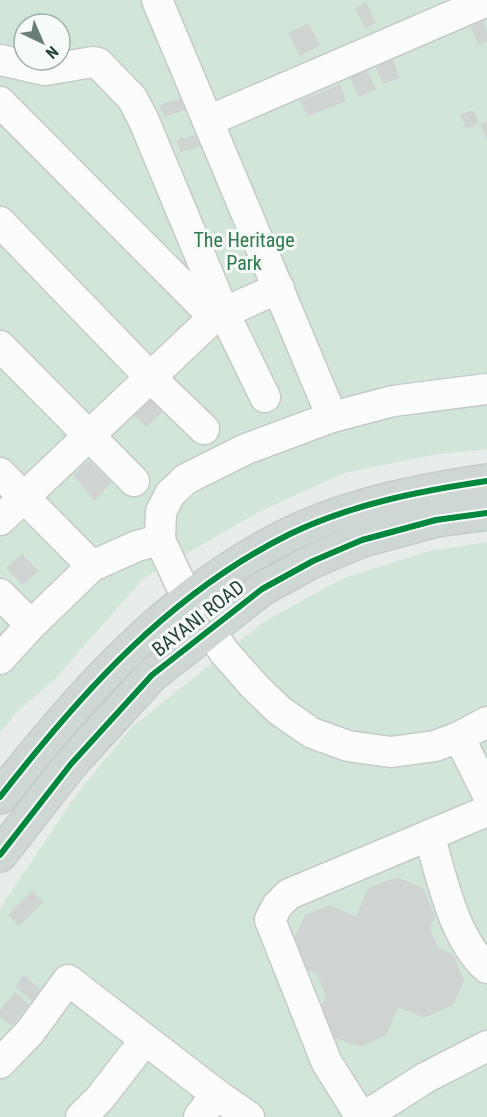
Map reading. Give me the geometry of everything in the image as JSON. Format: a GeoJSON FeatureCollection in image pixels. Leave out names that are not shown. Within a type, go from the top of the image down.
{"type":"FeatureCollection","features":[{"type":"Feature","properties":{"kind":"main road","name":"BAYANI ROAD"},"geometry":{"type":"LineString","coordinates":[[0,797],[76,704],[130,648],[187,598],[238,562],[303,529],[348,512],[424,490],[487,481]]}},
{"type":"Feature","properties":{"kind":"main road","name":"BAYANI ROAD"},"geometry":{"type":"LineString","coordinates":[[0,855],[71,764],[152,675],[262,589],[313,561],[362,540],[426,523],[487,513]]}},
{"type":"Feature","properties":{"kind":"street"},"geometry":{"type":"LineString","coordinates":[[157,0],[332,417]]}},
{"type":"Feature","properties":{"kind":"street"},"geometry":{"type":"LineString","coordinates":[[208,121],[487,1]]}},
{"type":"Feature","properties":{"kind":"street"},"geometry":{"type":"LineString","coordinates":[[0,60],[45,70],[98,63],[132,98],[144,122],[219,315],[265,397]]}},
{"type":"Feature","properties":{"kind":"street"},"geometry":{"type":"LineString","coordinates":[[2,107],[219,315]]}},
{"type":"Feature","properties":{"kind":"street"},"geometry":{"type":"LineString","coordinates":[[0,222],[151,378],[204,429]]}},
{"type":"Feature","properties":{"kind":"street"},"geometry":{"type":"LineString","coordinates":[[0,520],[219,315],[279,288]]}},
{"type":"Feature","properties":{"kind":"street"},"geometry":{"type":"LineString","coordinates":[[0,346],[134,481]]}},
{"type":"Feature","properties":{"kind":"street"},"geometry":{"type":"LineString","coordinates":[[487,389],[393,401],[332,417],[246,449],[186,479],[170,494],[161,512],[160,540],[187,598],[225,652],[256,688],[280,711],[312,733],[348,746],[391,752],[435,746],[459,737],[487,722]]}},
{"type":"Feature","properties":{"kind":"street"},"geometry":{"type":"LineString","coordinates":[[0,473],[92,566]]}},
{"type":"Feature","properties":{"kind":"street"},"geometry":{"type":"LineString","coordinates":[[0,659],[31,625],[92,566],[137,546],[160,540]]}},
{"type":"Feature","properties":{"kind":"street"},"geometry":{"type":"LineString","coordinates":[[0,594],[31,625]]}},
{"type":"Feature","properties":{"kind":"street"},"geometry":{"type":"LineString","coordinates":[[459,737],[487,793]]}},
{"type":"Feature","properties":{"kind":"street"},"geometry":{"type":"LineString","coordinates":[[487,811],[289,894],[277,906],[270,920],[327,1063],[362,1117],[425,1078],[487,1046]]}},
{"type":"Feature","properties":{"kind":"street"},"geometry":{"type":"LineString","coordinates":[[429,835],[461,931],[470,950],[487,968]]}},
{"type":"Feature","properties":{"kind":"street"},"geometry":{"type":"LineString","coordinates":[[0,1063],[30,1032],[68,980],[145,1040],[208,1106],[249,1117]]}},
{"type":"Feature","properties":{"kind":"street"},"geometry":{"type":"LineString","coordinates":[[81,1117],[100,1098],[145,1040]]}},
{"type":"Feature","properties":{"kind":"green space","name":"The Heritage Park"},"geometry":{"type":"Polygon","coordinates":[[[0,0],[487,0],[487,449],[433,455],[344,473],[261,511],[143,579],[56,678],[18,711],[0,733],[0,0]]]}},
{"type":"Feature","properties":{"kind":"green space"},"geometry":{"type":"Polygon","coordinates":[[[487,542],[487,1117],[0,1117],[0,908],[79,791],[132,727],[265,621],[344,578],[429,551],[487,542]]]}},
{"type":"Feature","properties":{"kind":"building"},"geometry":{"type":"Polygon","coordinates":[[[366,2],[376,23],[365,28],[355,8],[366,2]]]}},
{"type":"Feature","properties":{"kind":"building"},"geometry":{"type":"Polygon","coordinates":[[[483,21],[487,31],[487,41],[478,45],[471,26],[483,21]]]}},
{"type":"Feature","properties":{"kind":"building"},"geometry":{"type":"Polygon","coordinates":[[[308,23],[320,45],[300,56],[288,33],[308,23]]]}},
{"type":"Feature","properties":{"kind":"building"},"geometry":{"type":"Polygon","coordinates":[[[393,60],[400,78],[383,84],[375,66],[393,60]]]}},
{"type":"Feature","properties":{"kind":"building"},"geometry":{"type":"Polygon","coordinates":[[[366,67],[376,89],[359,97],[349,76],[366,67]]]}},
{"type":"Feature","properties":{"kind":"building"},"geometry":{"type":"Polygon","coordinates":[[[340,84],[346,101],[308,116],[300,101],[340,84]]]}},
{"type":"Feature","properties":{"kind":"building"},"geometry":{"type":"Polygon","coordinates":[[[181,98],[185,110],[164,117],[159,105],[181,98]]]}},
{"type":"Feature","properties":{"kind":"building"},"geometry":{"type":"Polygon","coordinates":[[[473,110],[479,123],[466,129],[460,115],[473,110]]]}},
{"type":"Feature","properties":{"kind":"building"},"geometry":{"type":"Polygon","coordinates":[[[487,121],[487,140],[480,124],[487,121]]]}},
{"type":"Feature","properties":{"kind":"building"},"geometry":{"type":"Polygon","coordinates":[[[199,134],[202,146],[180,152],[177,140],[199,134]]]}},
{"type":"Feature","properties":{"kind":"building"},"geometry":{"type":"Polygon","coordinates":[[[152,397],[164,410],[147,427],[132,414],[152,397]]]}},
{"type":"Feature","properties":{"kind":"building"},"geometry":{"type":"Polygon","coordinates":[[[89,461],[111,482],[95,501],[73,475],[89,461]]]}},
{"type":"Feature","properties":{"kind":"building"},"geometry":{"type":"Polygon","coordinates":[[[22,554],[39,571],[23,585],[6,568],[22,554]]]}},
{"type":"Feature","properties":{"kind":"building"},"geometry":{"type":"Polygon","coordinates":[[[397,877],[423,888],[435,916],[430,928],[438,947],[454,956],[464,981],[453,1005],[424,1018],[398,1007],[386,1035],[360,1047],[331,1036],[320,1009],[326,995],[317,974],[300,967],[291,945],[305,915],[330,905],[356,917],[368,888],[397,877]]]}},
{"type":"Feature","properties":{"kind":"building"},"geometry":{"type":"Polygon","coordinates":[[[32,891],[43,902],[19,926],[8,915],[32,891]]]}},
{"type":"Feature","properties":{"kind":"building"},"geometry":{"type":"Polygon","coordinates":[[[24,975],[42,990],[32,1001],[15,987],[24,975]]]}},
{"type":"Feature","properties":{"kind":"building"},"geometry":{"type":"Polygon","coordinates":[[[15,992],[29,1004],[12,1026],[0,1017],[0,1010],[15,992]]]}},
{"type":"Feature","properties":{"kind":"cycle path"},"geometry":{"type":"LineString","coordinates":[[0,797],[63,720],[130,649],[205,585],[246,558],[290,534],[338,514],[412,494],[487,481]]}},
{"type":"Feature","properties":{"kind":"cycle path"},"geometry":{"type":"LineString","coordinates":[[0,855],[71,764],[152,675],[262,589],[313,561],[362,540],[436,520],[487,513]]}}]}
